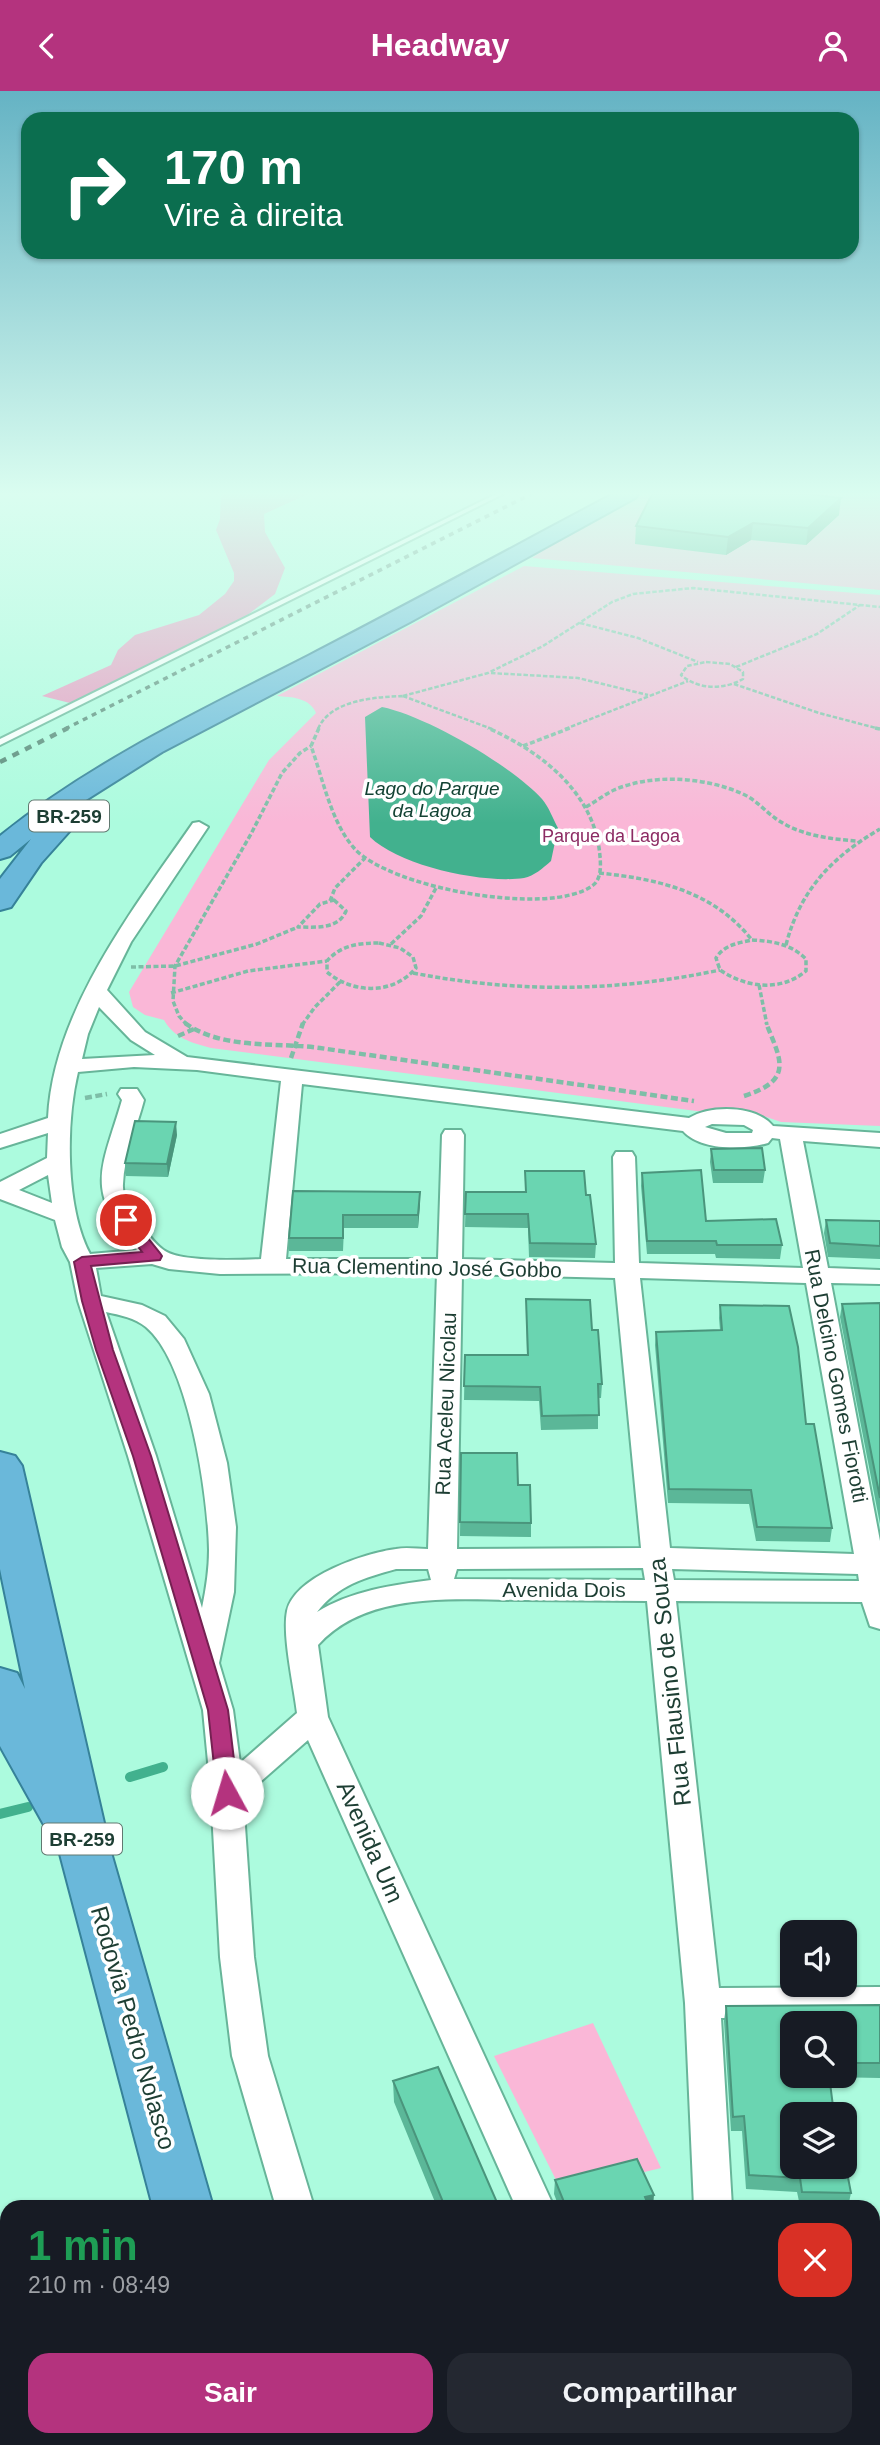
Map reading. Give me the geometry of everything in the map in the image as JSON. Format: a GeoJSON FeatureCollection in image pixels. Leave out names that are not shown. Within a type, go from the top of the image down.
{"type":"FeatureCollection","features":[{"type":"Feature","properties":{"kind":"highway","name":"BR-259"},"geometry":{"type":"LineString","coordinates":[[0,850],[46,813],[153,746],[426,604]]}},
{"type":"Feature","properties":{"kind":"highway","name":"BR-259"},"geometry":{"type":"LineString","coordinates":[[0,901],[30,857],[69,815],[153,746]]}},
{"type":"Feature","properties":{"kind":"highway","name":"Rodovia Pedro Nolasco"},"geometry":{"type":"LineString","coordinates":[[0,1465],[84,1849],[181,2200]]}},
{"type":"Feature","properties":{"kind":"highway","name":"Rodovia Pedro Nolasco"},"geometry":{"type":"LineString","coordinates":[[0,1686],[9,1718],[84,1849]]}},
{"type":"Feature","properties":{"kind":"street"},"geometry":{"type":"LineString","coordinates":[[199,827],[121,942],[78,1034],[59,1112],[58,1161],[66,1216],[74,1247],[82,1262],[90,1301],[142,1456],[218,1710],[227,1793],[237,1957],[250,2056],[293,2200]]}},
{"type":"Feature","properties":{"kind":"street"},"geometry":{"type":"LineString","coordinates":[[102,979],[138,1036],[179,1060]]}},
{"type":"Feature","properties":{"kind":"street"},"geometry":{"type":"LineString","coordinates":[[70,1067],[109,1062],[179,1060],[693,1125],[705,1118],[751,1119],[765,1130],[791,1135],[880,1140]]}},
{"type":"Feature","properties":{"kind":"street"},"geometry":{"type":"LineString","coordinates":[[273,1266],[292,1076]]}},
{"type":"Feature","properties":{"kind":"street"},"geometry":{"type":"LineString","coordinates":[[129,1094],[134,1100],[113,1170],[111,1188],[117,1206],[135,1234],[155,1256]]}},
{"type":"Feature","properties":{"kind":"street"},"geometry":{"type":"LineString","coordinates":[[0,1141],[59,1112]]}},
{"type":"Feature","properties":{"kind":"street","name":"Rua Aceleu Nicolau"},"geometry":{"type":"LineString","coordinates":[[443,1589],[441,1559],[453,1135]]}},
{"type":"Feature","properties":{"kind":"street","name":"Rua Delcino Gomes Fiorotti"},"geometry":{"type":"LineString","coordinates":[[791,1135],[877,1586]]}},
{"type":"Feature","properties":{"kind":"street","name":"Rua Flausino de Souza"},"geometry":{"type":"LineString","coordinates":[[624,1157],[627,1272],[703,2003],[713,2200]]}},
{"type":"Feature","properties":{"kind":"street"},"geometry":{"type":"LineString","coordinates":[[0,1191],[58,1161]]}},
{"type":"Feature","properties":{"kind":"street"},"geometry":{"type":"LineString","coordinates":[[0,1191],[66,1216]]}},
{"type":"Feature","properties":{"kind":"street"},"geometry":{"type":"LineString","coordinates":[[82,1262],[155,1256]]}},
{"type":"Feature","properties":{"kind":"street","name":"Rua Clementino José Gobbo"},"geometry":{"type":"LineString","coordinates":[[155,1256],[192,1266],[451,1266],[880,1277]]}},
{"type":"Feature","properties":{"kind":"street"},"geometry":{"type":"LineString","coordinates":[[90,1301],[136,1312],[156,1322],[175,1342],[195,1394],[220,1496],[223,1551],[219,1602],[205,1662]]}},
{"type":"Feature","properties":{"kind":"street","name":"Avenida Dois"},"geometry":{"type":"LineString","coordinates":[[441,1559],[657,1558],[877,1586]]}},
{"type":"Feature","properties":{"kind":"street","name":"Avenida Um"},"geometry":{"type":"LineString","coordinates":[[441,1559],[397,1559],[343,1574],[318,1590],[302,1610],[303,1642],[313,1717],[532,2200]]}},
{"type":"Feature","properties":{"kind":"street","name":"Avenida Dois"},"geometry":{"type":"LineString","coordinates":[[303,1642],[323,1622],[353,1608],[390,1596],[443,1589],[662,1590],[877,1586]]}},
{"type":"Feature","properties":{"kind":"street"},"geometry":{"type":"LineString","coordinates":[[227,1793],[313,1717]]}},
{"type":"Feature","properties":{"kind":"street"},"geometry":{"type":"LineString","coordinates":[[703,2003],[880,2002]]}},
{"type":"Feature","properties":{"kind":"lane"},"geometry":{"type":"LineString","coordinates":[[0,742],[277,604]]}},
{"type":"Feature","properties":{"kind":"path"},"geometry":{"type":"LineString","coordinates":[[612,604],[543,646],[488,673],[403,696],[365,699],[335,711],[318,726],[311,745],[299,752],[276,783],[254,830],[175,967],[171,993],[179,1017],[215,1038],[293,1045],[703,1101]]}},
{"type":"Feature","properties":{"kind":"path"},"geometry":{"type":"LineString","coordinates":[[736,667],[819,634],[861,604],[880,607]]}},
{"type":"Feature","properties":{"kind":"path"},"geometry":{"type":"LineString","coordinates":[[579,623],[638,638],[699,662],[736,667],[744,675],[734,684]]}},
{"type":"Feature","properties":{"kind":"path"},"geometry":{"type":"LineString","coordinates":[[688,681],[681,672],[687,666],[699,662]]}},
{"type":"Feature","properties":{"kind":"path"},"geometry":{"type":"LineString","coordinates":[[488,673],[578,678],[649,696]]}},
{"type":"Feature","properties":{"kind":"path"},"geometry":{"type":"LineString","coordinates":[[522,746],[688,681],[710,686],[734,684],[819,713],[880,729]]}},
{"type":"Feature","properties":{"kind":"path"},"geometry":{"type":"LineString","coordinates":[[311,745],[348,842],[365,858],[404,879],[436,888],[538,899],[560,898],[588,890],[598,879],[599,839],[586,807],[566,781],[522,746],[466,717],[403,696]]}},
{"type":"Feature","properties":{"kind":"path"},"geometry":{"type":"LineString","coordinates":[[586,807],[612,791],[635,784],[676,780],[705,783],[744,794],[775,818],[797,829],[826,837],[857,841]]}},
{"type":"Feature","properties":{"kind":"path"},"geometry":{"type":"LineString","coordinates":[[786,945],[796,909],[805,892],[828,865],[857,841],[880,829]]}},
{"type":"Feature","properties":{"kind":"path"},"geometry":{"type":"LineString","coordinates":[[330,901],[335,888],[365,858]]}},
{"type":"Feature","properties":{"kind":"path"},"geometry":{"type":"LineString","coordinates":[[599,873],[661,882],[697,895],[737,920],[752,940]]}},
{"type":"Feature","properties":{"kind":"path"},"geometry":{"type":"LineString","coordinates":[[390,945],[421,916],[436,888]]}},
{"type":"Feature","properties":{"kind":"path"},"geometry":{"type":"LineString","coordinates":[[102,979],[175,967],[257,944],[298,927],[319,929],[343,918],[346,911],[343,905],[330,901],[315,906],[298,927]]}},
{"type":"Feature","properties":{"kind":"path"},"geometry":{"type":"LineString","coordinates":[[752,940],[786,945],[802,954],[806,960],[806,971],[794,980],[759,985],[735,980],[720,970],[717,964],[719,953],[732,944],[752,940]]}},
{"type":"Feature","properties":{"kind":"path"},"geometry":{"type":"LineString","coordinates":[[171,993],[239,972],[275,965],[327,961],[346,947],[368,943],[390,945],[413,957],[416,968],[413,974],[398,983],[374,988],[340,982],[327,972],[327,961]]}},
{"type":"Feature","properties":{"kind":"path"},"geometry":{"type":"LineString","coordinates":[[413,974],[499,987],[560,990],[627,987],[720,970]]}},
{"type":"Feature","properties":{"kind":"path"},"geometry":{"type":"LineString","coordinates":[[292,1076],[293,1045],[307,1015],[340,982]]}},
{"type":"Feature","properties":{"kind":"path"},"geometry":{"type":"LineString","coordinates":[[737,1098],[769,1084],[776,1077],[782,1062],[764,1015],[759,985]]}},
{"type":"Feature","properties":{"kind":"path"},"geometry":{"type":"LineString","coordinates":[[59,1112],[100,1095],[129,1094]]}},
{"type":"Feature","properties":{"kind":"green space","name":"Parque da Lagoa"},"geometry":{"type":"Polygon","coordinates":[[[452,604],[880,604],[880,1126],[781,1122],[746,1110],[704,1112],[211,1048],[184,1039],[164,1020],[145,1015],[133,1007],[129,992],[269,760],[316,713],[305,701],[277,696],[452,604]]]}},
{"type":"Feature","properties":{"kind":"green space"},"geometry":{"type":"Polygon","coordinates":[[[593,2023],[661,2168],[562,2192],[494,2056],[593,2023]]]}},
{"type":"Feature","properties":{"kind":"shaded area"},"geometry":{"type":"Polygon","coordinates":[[[213,604],[262,604],[225,632],[78,705],[42,696],[111,665],[118,650],[135,635],[199,615],[213,604]]]}},
{"type":"Feature","properties":{"kind":"water","name":"Lago do Parque da Lagoa"},"geometry":{"type":"Polygon","coordinates":[[[382,707],[444,731],[489,757],[528,786],[544,802],[558,828],[551,861],[535,874],[524,878],[487,878],[443,871],[421,864],[384,847],[370,837],[365,717],[382,707]]]}},
{"type":"Feature","properties":{"kind":"building"},"geometry":{"type":"Polygon","coordinates":[[[135,1121],[176,1122],[167,1164],[125,1163],[135,1121]]]}},
{"type":"Feature","properties":{"kind":"building"},"geometry":{"type":"Polygon","coordinates":[[[762,1148],[765,1170],[714,1170],[711,1149],[762,1148]]]}},
{"type":"Feature","properties":{"kind":"building"},"geometry":{"type":"Polygon","coordinates":[[[701,1170],[706,1221],[776,1219],[782,1245],[647,1241],[642,1173],[701,1170]]]}},
{"type":"Feature","properties":{"kind":"building"},"geometry":{"type":"Polygon","coordinates":[[[525,1171],[584,1171],[596,1244],[530,1243],[528,1214],[465,1214],[466,1192],[526,1192],[525,1171]]]}},
{"type":"Feature","properties":{"kind":"building"},"geometry":{"type":"Polygon","coordinates":[[[293,1191],[420,1192],[418,1215],[343,1215],[343,1238],[289,1238],[293,1191]]]}},
{"type":"Feature","properties":{"kind":"building"},"geometry":{"type":"Polygon","coordinates":[[[826,1220],[880,1221],[880,1246],[830,1243],[826,1220]]]}},
{"type":"Feature","properties":{"kind":"building"},"geometry":{"type":"Polygon","coordinates":[[[526,1299],[590,1300],[592,1330],[598,1330],[602,1384],[598,1384],[599,1415],[542,1416],[540,1387],[464,1386],[465,1355],[528,1355],[526,1299]]]}},
{"type":"Feature","properties":{"kind":"building"},"geometry":{"type":"Polygon","coordinates":[[[880,1303],[880,1498],[842,1304],[880,1303]]]}},
{"type":"Feature","properties":{"kind":"building"},"geometry":{"type":"Polygon","coordinates":[[[720,1305],[789,1306],[798,1347],[806,1424],[814,1424],[832,1528],[757,1527],[751,1490],[669,1489],[656,1332],[722,1330],[720,1305]]]}},
{"type":"Feature","properties":{"kind":"building"},"geometry":{"type":"Polygon","coordinates":[[[461,1453],[517,1453],[518,1485],[530,1485],[531,1523],[460,1522],[461,1453]]]}},
{"type":"Feature","properties":{"kind":"building"},"geometry":{"type":"Polygon","coordinates":[[[880,2005],[880,2063],[857,2063],[857,2011],[780,2011],[780,2088],[831,2088],[832,2102],[780,2102],[780,2177],[749,2175],[744,2116],[733,2117],[726,2006],[880,2005]]]}},
{"type":"Feature","properties":{"kind":"building"},"geometry":{"type":"Polygon","coordinates":[[[438,2067],[496,2200],[442,2200],[393,2081],[438,2067]]]}},
{"type":"Feature","properties":{"kind":"building"},"geometry":{"type":"Polygon","coordinates":[[[637,2159],[654,2195],[645,2197],[646,2200],[563,2200],[555,2180],[637,2159]]]}},
{"type":"Feature","properties":{"kind":"building"},"geometry":{"type":"Polygon","coordinates":[[[800,2179],[848,2179],[851,2193],[802,2192],[800,2179]]]}},
{"type":"Feature","properties":{"kind":"waterway"},"geometry":{"type":"LineString","coordinates":[[130,1777],[163,1767]]}},
{"type":"Feature","properties":{"kind":"waterway"},"geometry":{"type":"LineString","coordinates":[[0,1814],[28,1807]]}},
{"type":"Feature","properties":{"kind":"railway"},"geometry":{"type":"LineString","coordinates":[[65,729],[313,604]]}},
{"type":"Feature","properties":{"kind":"railway"},"geometry":{"type":"LineString","coordinates":[[0,762],[68,728]]}},
{"type":"Feature","properties":{"kind":"route"},"geometry":{"type":"LineString","coordinates":[[126,1220],[155,1256],[82,1262],[104,1350],[142,1456],[205,1662],[218,1710],[227,1793]]}}]}
